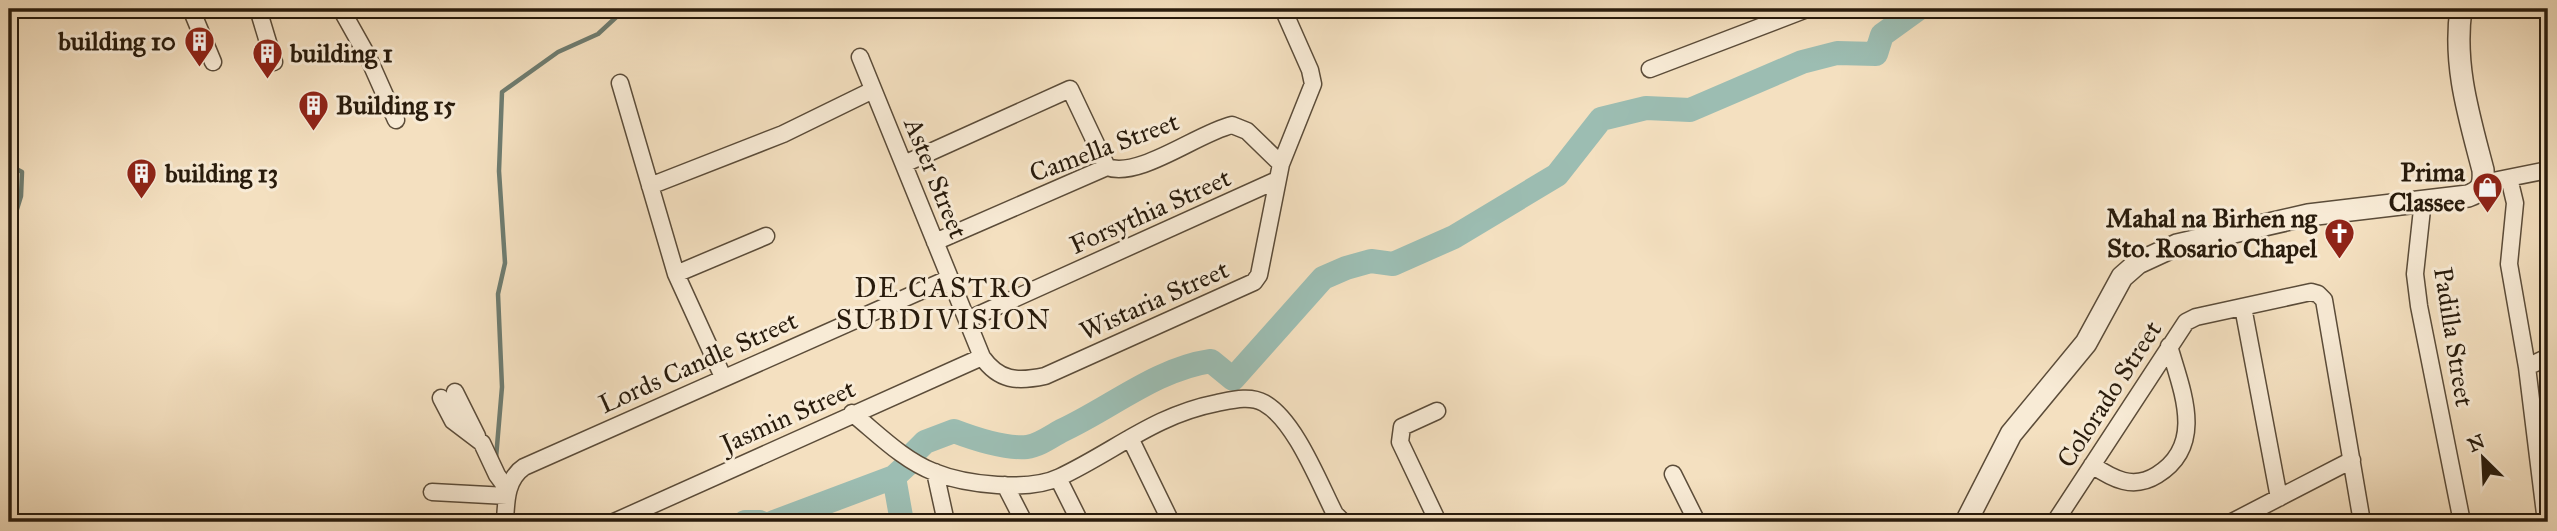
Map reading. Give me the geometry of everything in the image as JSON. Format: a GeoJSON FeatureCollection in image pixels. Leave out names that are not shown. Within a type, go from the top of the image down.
{"type":"FeatureCollection","features":[{"type":"Feature","properties":{"kind":"street"},"geometry":{"type":"LineString","coordinates":[[191,9],[213,62]]}},
{"type":"Feature","properties":{"kind":"street"},"geometry":{"type":"LineString","coordinates":[[258,9],[274,62]]}},
{"type":"Feature","properties":{"kind":"street"},"geometry":{"type":"LineString","coordinates":[[341,9],[368,57],[396,120]]}},
{"type":"Feature","properties":{"kind":"street"},"geometry":{"type":"LineString","coordinates":[[1277,180],[1281,163],[1313,83],[1310,70],[1283,9]]}},
{"type":"Feature","properties":{"kind":"street"},"geometry":{"type":"LineString","coordinates":[[1650,69],[1807,9]]}},
{"type":"Feature","properties":{"kind":"street"},"geometry":{"type":"LineString","coordinates":[[1966,522],[2011,435],[2086,343],[2122,277],[2137,263],[2177,245],[2241,230],[2346,209],[2468,197],[2477,193],[2483,183],[2461,88],[2458,37],[2461,9]]}},
{"type":"Feature","properties":{"kind":"street","name":"Aster Street"},"geometry":{"type":"LineString","coordinates":[[860,57],[982,357]]}},
{"type":"Feature","properties":{"kind":"street"},"geometry":{"type":"LineString","coordinates":[[620,83],[676,274],[723,377]]}},
{"type":"Feature","properties":{"kind":"street"},"geometry":{"type":"LineString","coordinates":[[904,164],[1070,89],[1107,167]]}},
{"type":"Feature","properties":{"kind":"street"},"geometry":{"type":"LineString","coordinates":[[650,186],[783,134],[873,90]]}},
{"type":"Feature","properties":{"kind":"street","name":"Camella Street"},"geometry":{"type":"LineString","coordinates":[[935,243],[1107,167],[1116,170],[1138,166],[1232,125],[1247,131],[1281,163]]}},
{"type":"Feature","properties":{"kind":"street"},"geometry":{"type":"LineString","coordinates":[[2483,183],[2548,170]]}},
{"type":"Feature","properties":{"kind":"street"},"geometry":{"type":"LineString","coordinates":[[2509,178],[2515,203],[2509,264],[2542,448],[2546,522]]}},
{"type":"Feature","properties":{"kind":"street","name":"Forsythia Street"},"geometry":{"type":"LineString","coordinates":[[967,320],[1277,180]]}},
{"type":"Feature","properties":{"kind":"street","name":"Wistaria Street"},"geometry":{"type":"LineString","coordinates":[[982,357],[1001,377],[1026,380],[1045,376],[1254,282],[1261,266],[1277,180]]}},
{"type":"Feature","properties":{"kind":"street","name":"Padilla Street"},"geometry":{"type":"LineString","coordinates":[[2423,200],[2415,274],[2462,522]]}},
{"type":"Feature","properties":{"kind":"street"},"geometry":{"type":"LineString","coordinates":[[676,274],[766,236]]}},
{"type":"Feature","properties":{"kind":"street","name":"Lords Candle Street"},"geometry":{"type":"LineString","coordinates":[[508,493],[513,477],[524,467],[950,278]]}},
{"type":"Feature","properties":{"kind":"street","name":"Colorado Street"},"geometry":{"type":"LineString","coordinates":[[2055,522],[2186,322],[2196,317],[2311,292],[2322,296],[2362,522]]}},
{"type":"Feature","properties":{"kind":"street"},"geometry":{"type":"LineString","coordinates":[[2243,307],[2278,498]]}},
{"type":"Feature","properties":{"kind":"street"},"geometry":{"type":"LineString","coordinates":[[2092,465],[2112,478],[2133,484],[2168,468],[2181,454],[2187,436],[2186,412],[2169,346]]}},
{"type":"Feature","properties":{"kind":"street","name":"Jasmin Street"},"geometry":{"type":"LineString","coordinates":[[614,522],[982,357]]}},
{"type":"Feature","properties":{"kind":"street"},"geometry":{"type":"LineString","coordinates":[[2527,367],[2548,357]]}},
{"type":"Feature","properties":{"kind":"street"},"geometry":{"type":"LineString","coordinates":[[448,395],[453,421],[478,439],[508,493],[505,522]]}},
{"type":"Feature","properties":{"kind":"street"},"geometry":{"type":"LineString","coordinates":[[852,413],[899,452],[934,472],[1005,485],[1040,484],[1058,478],[1155,422],[1203,406],[1252,399],[1264,403],[1289,428],[1335,514],[1343,522]]}},
{"type":"Feature","properties":{"kind":"street"},"geometry":{"type":"LineString","coordinates":[[1437,411],[1402,427],[1400,442],[1438,522]]}},
{"type":"Feature","properties":{"kind":"street"},"geometry":{"type":"LineString","coordinates":[[1129,438],[1171,522]]}},
{"type":"Feature","properties":{"kind":"street"},"geometry":{"type":"LineString","coordinates":[[2232,522],[2352,460]]}},
{"type":"Feature","properties":{"kind":"street"},"geometry":{"type":"LineString","coordinates":[[934,472],[946,522]]}},
{"type":"Feature","properties":{"kind":"street"},"geometry":{"type":"LineString","coordinates":[[1673,474],[1684,501],[1697,522]]}},
{"type":"Feature","properties":{"kind":"street"},"geometry":{"type":"LineString","coordinates":[[1058,478],[1080,522]]}},
{"type":"Feature","properties":{"kind":"street"},"geometry":{"type":"LineString","coordinates":[[1005,485],[1024,522]]}},
{"type":"Feature","properties":{"kind":"street"},"geometry":{"type":"LineString","coordinates":[[432,492],[508,493]]}},
{"type":"Feature","properties":{"kind":"waterway"},"geometry":{"type":"LineString","coordinates":[[496,458],[502,387],[498,294],[505,263],[499,171],[502,92],[558,52],[598,34],[625,9]]}},
{"type":"Feature","properties":{"kind":"waterway"},"geometry":{"type":"LineString","coordinates":[[914,453],[925,442],[954,431],[999,445],[1031,446],[1080,422],[1134,390],[1191,365],[1211,361],[1233,379],[1323,278],[1371,261],[1393,264],[1454,237],[1557,175],[1601,119],[1646,108],[1690,110],[1802,62],[1837,53],[1876,54],[1882,35],[1918,9]]}},
{"type":"Feature","properties":{"kind":"waterway"},"geometry":{"type":"LineString","coordinates":[[9,165],[22,172],[21,196],[9,235]]}},
{"type":"Feature","properties":{"kind":"waterway"},"geometry":{"type":"LineString","coordinates":[[774,522],[894,477],[908,464]]}},
{"type":"Feature","properties":{"kind":"waterway"},"geometry":{"type":"LineString","coordinates":[[894,477],[902,522]]}},
{"type":"Feature","properties":{"kind":"waterway"},"geometry":{"type":"LineString","coordinates":[[745,522],[760,522]]}},
{"type":"Feature","properties":{"kind":"place","name":"building 10"},"geometry":{"type":"Point","coordinates":[199,68]}},
{"type":"Feature","properties":{"kind":"place","name":"building 1"},"geometry":{"type":"Point","coordinates":[267,80]}},
{"type":"Feature","properties":{"kind":"place","name":"Building 15"},"geometry":{"type":"Point","coordinates":[313,132]}},
{"type":"Feature","properties":{"kind":"place","name":"building 13"},"geometry":{"type":"Point","coordinates":[142,200]}},
{"type":"Feature","properties":{"kind":"place","name":"Prima Classee"},"geometry":{"type":"Point","coordinates":[2488,214]}},
{"type":"Feature","properties":{"kind":"place","name":"Mahal na Birhen ng Sto. Rosario Chapel"},"geometry":{"type":"Point","coordinates":[2340,260]}},
{"type":"Feature","properties":{"kind":"district","name":"DE CASTRO SUBDIVISION"},"geometry":{"type":"Point","coordinates":[944,303]}}]}
